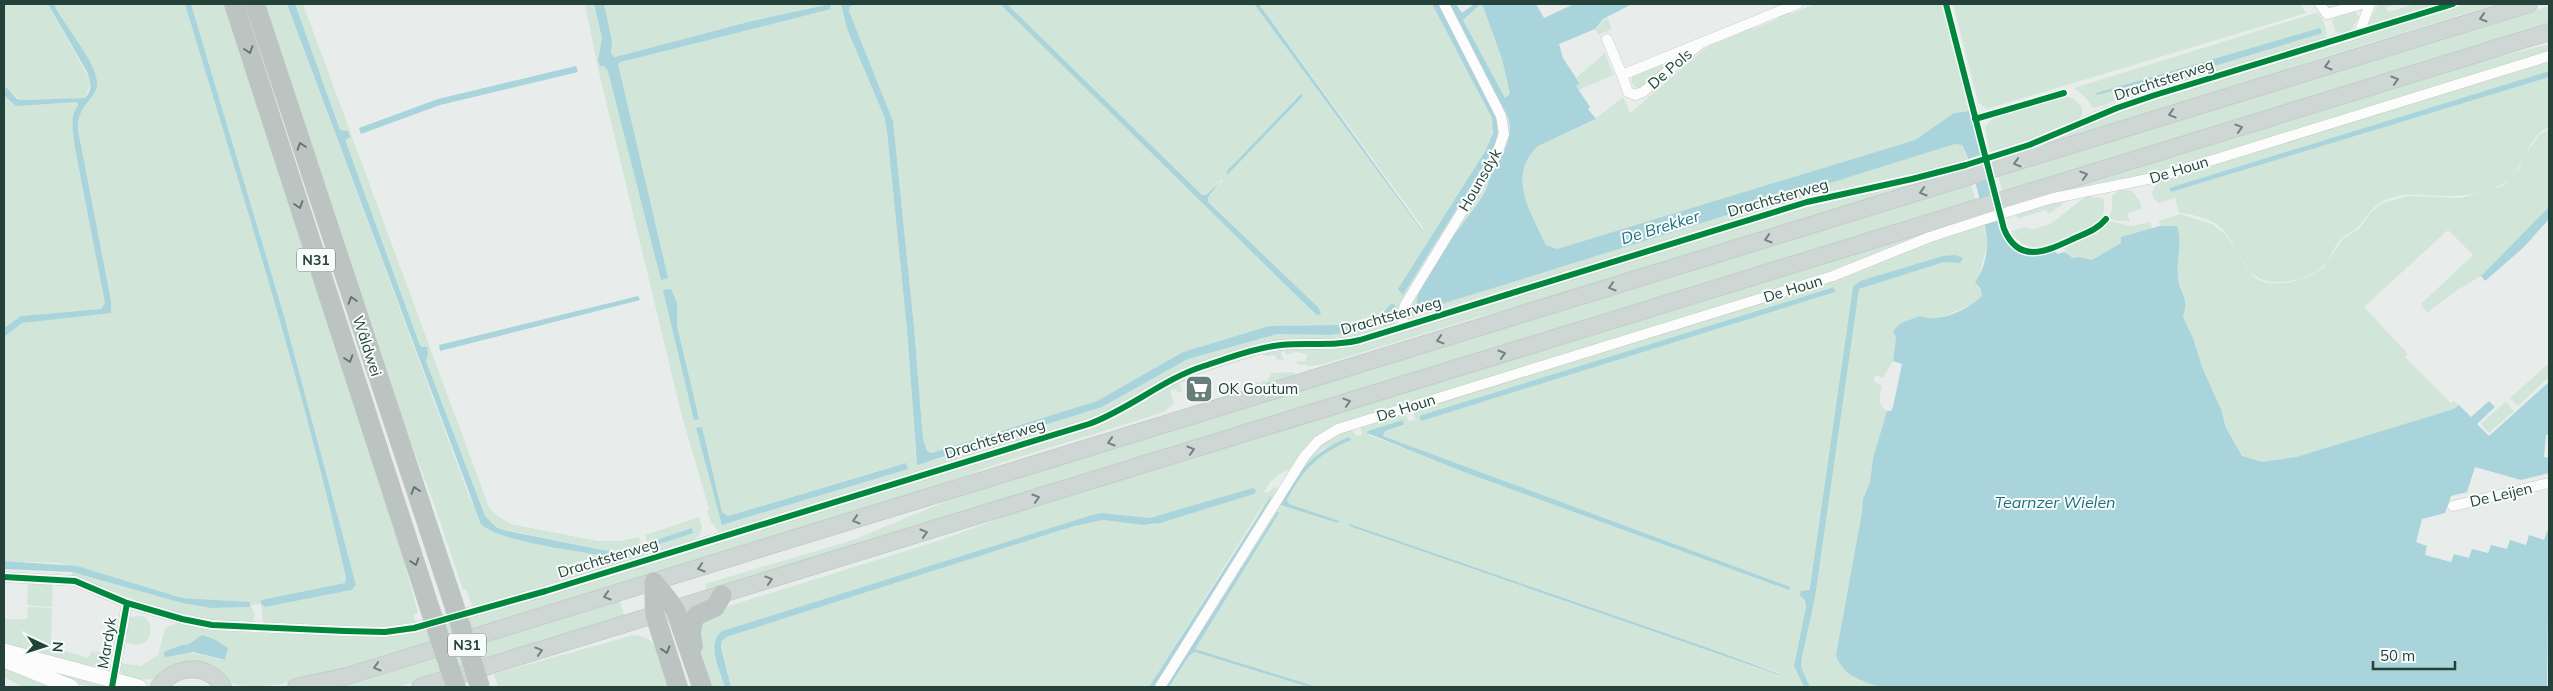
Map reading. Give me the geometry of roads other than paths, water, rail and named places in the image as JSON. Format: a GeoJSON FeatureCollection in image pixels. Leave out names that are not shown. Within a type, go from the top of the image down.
{"type":"FeatureCollection","features":[{"type":"Feature","properties":{"kind":"highway","name":"Wâldwei"},"geometry":{"type":"LineString","coordinates":[[234,4],[456,687]]}},
{"type":"Feature","properties":{"kind":"highway","name":"Wâldwei"},"geometry":{"type":"LineString","coordinates":[[254,4],[480,687]]}},
{"type":"Feature","properties":{"kind":"highway"},"geometry":{"type":"LineString","coordinates":[[654,582],[675,609],[704,687]]}},
{"type":"Feature","properties":{"kind":"highway"},"geometry":{"type":"LineString","coordinates":[[654,582],[655,615],[678,687]]}},
{"type":"Feature","properties":{"kind":"highway"},"geometry":{"type":"LineString","coordinates":[[704,687],[691,627],[697,615],[715,607],[722,595]]}},
{"type":"Feature","properties":{"kind":"main road","name":"Drachtsterweg"},"geometry":{"type":"LineString","coordinates":[[296,687],[347,676],[654,582],[1968,171],[2529,4]]}},
{"type":"Feature","properties":{"kind":"main road"},"geometry":{"type":"LineString","coordinates":[[420,687],[2006,206],[2549,32]]}},
{"type":"Feature","properties":{"kind":"main road"},"geometry":{"type":"LineString","coordinates":[[4,651],[112,684],[139,687]]}},
{"type":"Feature","properties":{"kind":"main road"},"geometry":{"type":"LineString","coordinates":[[4,660],[71,687]]}},
{"type":"Feature","properties":{"kind":"main road"},"geometry":{"type":"LineString","coordinates":[[159,687],[175,673],[193,669],[207,672],[223,687]]}},
{"type":"Feature","properties":{"kind":"main road"},"geometry":{"type":"LineString","coordinates":[[170,687],[179,680],[189,678],[205,681],[212,687]]}},
{"type":"Feature","properties":{"kind":"street","name":"Hounsdyk"},"geometry":{"type":"LineString","coordinates":[[1404,326],[1402,316],[1404,305],[1496,156],[1504,134],[1497,106],[1444,4]]}},
{"type":"Feature","properties":{"kind":"street","name":"De Pols"},"geometry":{"type":"LineString","coordinates":[[1622,75],[1797,4]]}},
{"type":"Feature","properties":{"kind":"street"},"geometry":{"type":"LineString","coordinates":[[2322,6],[2327,14],[2362,4]]}},
{"type":"Feature","properties":{"kind":"street","name":"Drachtsterweg"},"geometry":{"type":"LineString","coordinates":[[1995,163],[2043,140],[2146,98],[2359,32],[2370,4]]}},
{"type":"Feature","properties":{"kind":"street","name":"De Pols"},"geometry":{"type":"LineString","coordinates":[[1607,38],[1628,92],[1640,95],[1701,42]]}},
{"type":"Feature","properties":{"kind":"street","name":"De Houn"},"geometry":{"type":"LineString","coordinates":[[2006,206],[2158,177],[2549,56]]}},
{"type":"Feature","properties":{"kind":"street","name":"Drachtsterweg"},"geometry":{"type":"LineString","coordinates":[[127,603],[159,613],[212,625],[385,632],[414,628],[546,591],[1089,424],[1123,410],[1180,375],[1224,359],[1275,346],[1348,344],[1807,202],[1912,179],[1968,171]]}},
{"type":"Feature","properties":{"kind":"street","name":"De Houn"},"geometry":{"type":"LineString","coordinates":[[1160,687],[1304,457],[1327,434],[1833,276],[1930,237],[1979,214]]}},
{"type":"Feature","properties":{"kind":"street","name":"De Leijen"},"geometry":{"type":"LineString","coordinates":[[2453,506],[2549,484]]}},
{"type":"Feature","properties":{"kind":"street"},"geometry":{"type":"LineString","coordinates":[[4,577],[75,581],[127,603]]}},
{"type":"Feature","properties":{"kind":"street","name":"Mardyk"},"geometry":{"type":"LineString","coordinates":[[112,684],[127,603]]}},
{"type":"Feature","properties":{"kind":"water"},"geometry":{"type":"Polygon","coordinates":[[[48,4],[54,4],[87,56],[96,76],[96,89],[78,120],[78,130],[111,301],[111,313],[22,323],[4,337],[4,328],[21,316],[101,309],[105,303],[75,148],[72,120],[78,106],[77,102],[16,106],[4,95],[6,87],[17,99],[21,100],[85,98],[89,92],[90,82],[87,72],[48,4]]]}},
{"type":"Feature","properties":{"kind":"water"},"geometry":{"type":"Polygon","coordinates":[[[185,4],[191,4],[284,316],[356,585],[351,590],[265,607],[261,604],[261,600],[345,583],[346,578],[311,433],[291,361],[185,4]]]}},
{"type":"Feature","properties":{"kind":"water"},"geometry":{"type":"Polygon","coordinates":[[[287,4],[295,4],[340,130],[348,131],[350,137],[346,140],[347,145],[419,343],[421,347],[427,347],[426,361],[485,516],[497,528],[508,531],[602,550],[617,551],[641,544],[642,549],[618,556],[604,556],[520,540],[490,530],[481,524],[287,4]]]}},
{"type":"Feature","properties":{"kind":"water"},"geometry":{"type":"Polygon","coordinates":[[[594,4],[604,4],[612,41],[611,54],[615,57],[752,21],[830,4],[831,9],[618,64],[668,278],[661,280],[608,71],[604,66],[600,66],[598,60],[602,38],[594,4]]]}},
{"type":"Feature","properties":{"kind":"water"},"geometry":{"type":"Polygon","coordinates":[[[841,4],[859,4],[850,6],[849,11],[893,121],[914,327],[923,439],[927,451],[931,453],[1097,401],[1183,352],[1269,326],[1339,325],[1381,314],[1392,303],[1396,306],[1387,319],[1363,329],[1331,335],[1277,334],[1188,359],[1102,407],[917,465],[907,330],[887,131],[884,116],[847,29],[841,4]]]}},
{"type":"Feature","properties":{"kind":"water"},"geometry":{"type":"Polygon","coordinates":[[[1000,4],[1007,4],[1202,195],[1206,195],[1222,180],[1208,197],[1208,202],[1318,307],[1321,314],[1317,315],[1300,299],[1000,4]]]}},
{"type":"Feature","properties":{"kind":"water"},"geometry":{"type":"Polygon","coordinates":[[[1254,4],[1259,4],[1423,231],[1422,231],[1254,4]]]}},
{"type":"Feature","properties":{"kind":"water"},"geometry":{"type":"Polygon","coordinates":[[[1432,4],[1439,4],[1494,110],[1498,131],[1492,152],[1403,295],[1398,289],[1486,150],[1493,133],[1492,118],[1432,4]]]}},
{"type":"Feature","properties":{"kind":"water","name":"Tearnzer Wielen"},"geometry":{"type":"Polygon","coordinates":[[[1449,4],[1456,4],[1462,13],[1474,4],[1481,4],[1463,20],[1505,98],[1510,94],[1502,59],[1482,4],[1536,4],[1544,18],[1574,4],[1632,4],[1603,19],[1595,29],[1559,44],[1563,58],[1580,84],[1576,86],[1590,107],[1588,109],[1596,119],[1538,146],[1529,158],[1524,170],[1524,195],[1528,207],[1546,245],[1557,249],[1915,140],[1954,113],[1969,111],[2001,232],[2011,246],[2018,250],[2032,255],[2048,254],[2056,251],[2057,254],[2065,252],[2073,258],[2080,257],[2092,260],[2121,243],[2121,237],[2160,226],[2177,226],[2179,233],[2178,276],[2185,299],[2183,317],[2193,338],[2202,367],[2221,409],[2226,428],[2242,456],[2262,462],[2296,457],[2454,409],[2459,405],[2471,417],[2489,401],[2495,407],[2477,424],[2489,436],[2549,382],[2549,435],[2546,435],[2544,457],[2549,458],[2549,473],[2521,480],[2475,467],[2467,492],[2451,496],[2445,513],[2422,519],[2416,542],[2427,546],[2425,555],[2451,562],[2454,554],[2469,558],[2472,549],[2488,553],[2491,545],[2507,549],[2510,540],[2526,545],[2529,535],[2544,540],[2547,531],[2549,532],[2547,687],[1879,687],[1853,676],[1843,668],[1836,655],[1863,499],[1870,482],[1873,458],[1887,411],[1891,411],[1893,407],[1902,364],[1893,361],[1896,337],[1893,331],[1901,323],[1920,316],[1936,318],[1953,314],[1970,306],[1982,296],[1981,289],[1975,282],[1985,260],[1987,237],[1975,179],[1962,145],[1955,144],[1500,286],[1425,309],[1418,309],[1417,299],[1422,285],[1443,250],[1485,192],[1506,147],[1509,132],[1508,117],[1449,4]]]}},
{"type":"Feature","properties":{"kind":"water"},"geometry":{"type":"Polygon","coordinates":[[[2320,28],[2322,33],[2162,82],[2160,78],[2097,95],[2096,93],[2320,28]]]}},
{"type":"Feature","properties":{"kind":"water"},"geometry":{"type":"Polygon","coordinates":[[[576,66],[578,72],[440,105],[361,134],[359,128],[438,99],[576,66]]]}},
{"type":"Feature","properties":{"kind":"water"},"geometry":{"type":"Polygon","coordinates":[[[2549,71],[2549,77],[2171,192],[2169,188],[2549,71]]]}},
{"type":"Feature","properties":{"kind":"water"},"geometry":{"type":"Polygon","coordinates":[[[1301,94],[1303,96],[1227,175],[1227,171],[1301,94]]]}},
{"type":"Feature","properties":{"kind":"water"},"geometry":{"type":"Polygon","coordinates":[[[2549,207],[2549,219],[2524,247],[2485,281],[2481,276],[2549,207]]]}},
{"type":"Feature","properties":{"kind":"water"},"geometry":{"type":"Polygon","coordinates":[[[1956,255],[1963,258],[1960,263],[1944,262],[1859,289],[1815,597],[1802,657],[1801,667],[1810,687],[1804,687],[1794,666],[1806,607],[1805,601],[1800,595],[1801,591],[1809,590],[1810,587],[1853,287],[1860,281],[1943,256],[1956,255]]]}},
{"type":"Feature","properties":{"kind":"water"},"geometry":{"type":"Polygon","coordinates":[[[1834,287],[1835,292],[1421,421],[1419,416],[1834,287]]]}},
{"type":"Feature","properties":{"kind":"water"},"geometry":{"type":"Polygon","coordinates":[[[671,289],[677,303],[677,326],[699,419],[694,420],[663,290],[671,289]]]}},
{"type":"Feature","properties":{"kind":"water"},"geometry":{"type":"Polygon","coordinates":[[[638,296],[640,300],[440,351],[439,345],[638,296]]]}},
{"type":"Feature","properties":{"kind":"water"},"geometry":{"type":"Polygon","coordinates":[[[1403,420],[1404,425],[1385,431],[1383,436],[1790,587],[1789,590],[1464,472],[1367,433],[1368,431],[1403,420]]]}},
{"type":"Feature","properties":{"kind":"water"},"geometry":{"type":"Polygon","coordinates":[[[702,427],[722,512],[728,516],[906,463],[908,469],[722,525],[696,428],[702,427]]]}},
{"type":"Feature","properties":{"kind":"water"},"geometry":{"type":"Polygon","coordinates":[[[1349,437],[1351,440],[1320,457],[1306,471],[1287,500],[1289,504],[1339,521],[1338,523],[1281,505],[1294,481],[1308,463],[1325,449],[1349,437]]]}},
{"type":"Feature","properties":{"kind":"water"},"geometry":{"type":"Polygon","coordinates":[[[1253,488],[1256,490],[1254,494],[1160,523],[1144,525],[1103,520],[1074,526],[726,637],[722,641],[721,647],[731,687],[725,687],[715,650],[717,636],[722,631],[1092,515],[1102,513],[1150,518],[1253,488]]]}},
{"type":"Feature","properties":{"kind":"water"},"geometry":{"type":"Polygon","coordinates":[[[1271,496],[1271,499],[1154,687],[1149,687],[1271,496]]]}},
{"type":"Feature","properties":{"kind":"water"},"geometry":{"type":"Polygon","coordinates":[[[1277,512],[1279,513],[1195,649],[1317,687],[1309,687],[1195,652],[1189,656],[1169,687],[1166,687],[1277,512]]]}},
{"type":"Feature","properties":{"kind":"water"},"geometry":{"type":"Polygon","coordinates":[[[1350,524],[1720,652],[1779,675],[1349,526],[1350,524]]]}},
{"type":"Feature","properties":{"kind":"water"},"geometry":{"type":"Polygon","coordinates":[[[692,528],[693,533],[650,547],[648,543],[692,528]]]}},
{"type":"Feature","properties":{"kind":"water"},"geometry":{"type":"Polygon","coordinates":[[[4,561],[77,566],[182,598],[250,602],[250,607],[211,608],[182,603],[72,572],[4,569],[4,561]]]}},
{"type":"Feature","properties":{"kind":"water"},"geometry":{"type":"Polygon","coordinates":[[[202,635],[214,639],[228,648],[225,660],[193,652],[164,656],[164,652],[189,644],[202,635]]]}},
{"type":"Feature","properties":{"kind":"place","name":"OK Goutum"},"geometry":{"type":"Point","coordinates":[1199,389]}},
{"type":"Feature","properties":{"kind":"water label","name":"De Brekker"},"geometry":{"type":"Point","coordinates":[1660,227]}}]}
